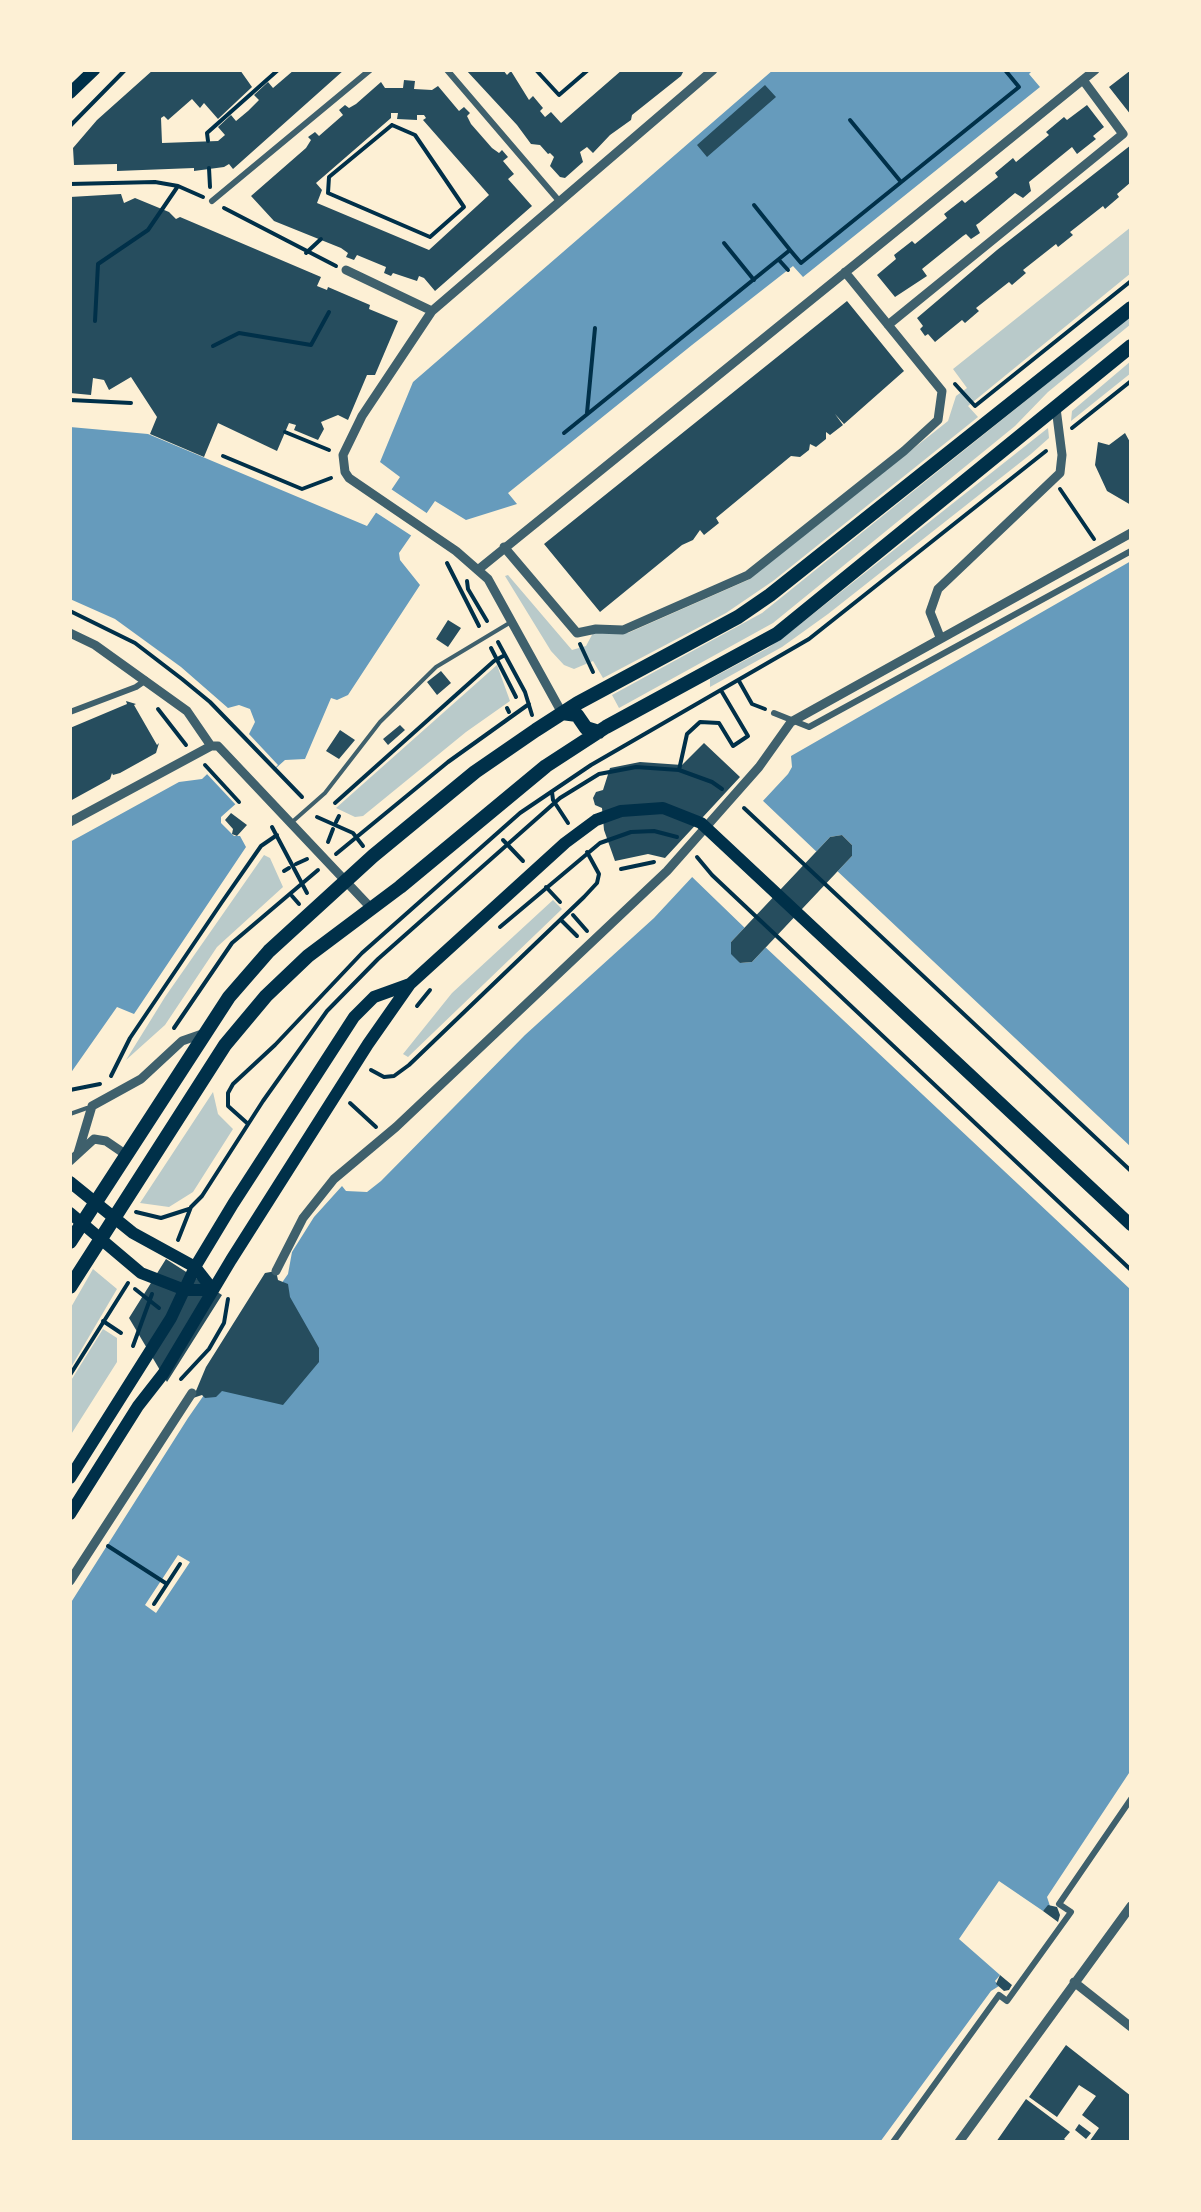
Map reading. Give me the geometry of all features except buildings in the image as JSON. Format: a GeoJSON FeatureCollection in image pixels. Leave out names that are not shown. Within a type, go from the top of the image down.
{"type":"FeatureCollection","features":[{"type":"Feature","properties":{"kind":"main road"},"geometry":{"type":"LineString","coordinates":[[70,93],[94,70]]}},
{"type":"Feature","properties":{"kind":"main road"},"geometry":{"type":"LineString","coordinates":[[70,1242],[202,1034],[269,951],[347,881],[476,772],[562,712],[717,629],[770,596],[1131,308]]}},
{"type":"Feature","properties":{"kind":"main road"},"geometry":{"type":"LineString","coordinates":[[70,1288],[235,1031],[276,986],[534,775],[598,732],[776,634],[1131,346]]}},
{"type":"Feature","properties":{"kind":"main road"},"geometry":{"type":"LineString","coordinates":[[562,712],[578,715],[586,728],[598,732]]}},
{"type":"Feature","properties":{"kind":"main road"},"geometry":{"type":"LineString","coordinates":[[70,1514],[410,984],[565,843],[596,820],[621,811],[651,807],[690,816],[756,871],[1131,1226]]}},
{"type":"Feature","properties":{"kind":"main road"},"geometry":{"type":"LineString","coordinates":[[70,1478],[185,1290],[195,1267],[354,1016],[374,997],[410,984]]}},
{"type":"Feature","properties":{"kind":"main road"},"geometry":{"type":"LineString","coordinates":[[70,1182],[122,1224],[195,1267],[213,1290]]}},
{"type":"Feature","properties":{"kind":"main road"},"geometry":{"type":"LineString","coordinates":[[70,1213],[141,1272],[185,1290],[213,1290]]}},
{"type":"Feature","properties":{"kind":"street"},"geometry":{"type":"LineString","coordinates":[[212,201],[370,70]]}},
{"type":"Feature","properties":{"kind":"street"},"geometry":{"type":"LineString","coordinates":[[447,70],[561,203]]}},
{"type":"Feature","properties":{"kind":"street"},"geometry":{"type":"LineString","coordinates":[[562,712],[479,569],[344,472],[343,455],[362,416],[432,312],[713,70]]}},
{"type":"Feature","properties":{"kind":"street"},"geometry":{"type":"LineString","coordinates":[[479,569],[1095,70]]}},
{"type":"Feature","properties":{"kind":"street"},"geometry":{"type":"LineString","coordinates":[[888,325],[1125,137],[1083,80]]}},
{"type":"Feature","properties":{"kind":"street"},"geometry":{"type":"LineString","coordinates":[[346,270],[432,312]]}},
{"type":"Feature","properties":{"kind":"street"},"geometry":{"type":"LineString","coordinates":[[504,547],[577,633],[627,629],[748,575],[904,451],[938,420],[942,391],[845,272]]}},
{"type":"Feature","properties":{"kind":"street"},"geometry":{"type":"LineString","coordinates":[[940,637],[930,612],[938,589],[1060,473],[1056,408]]}},
{"type":"Feature","properties":{"kind":"street"},"geometry":{"type":"LineString","coordinates":[[276,1271],[297,1228],[334,1179],[396,1128],[666,872],[759,766],[791,722],[1131,533]]}},
{"type":"Feature","properties":{"kind":"street"},"geometry":{"type":"LineString","coordinates":[[774,713],[809,728],[1131,551]]}},
{"type":"Feature","properties":{"kind":"street"},"geometry":{"type":"LineString","coordinates":[[70,633],[95,645],[187,711],[211,746]]}},
{"type":"Feature","properties":{"kind":"street"},"geometry":{"type":"LineString","coordinates":[[70,712],[146,680]]}},
{"type":"Feature","properties":{"kind":"street"},"geometry":{"type":"LineString","coordinates":[[70,822],[211,746],[218,746],[371,908]]}},
{"type":"Feature","properties":{"kind":"street"},"geometry":{"type":"LineString","coordinates":[[78,1153],[92,1106],[141,1079],[182,1040],[202,1034]]}},
{"type":"Feature","properties":{"kind":"street"},"geometry":{"type":"LineString","coordinates":[[70,1162],[91,1140],[98,1138],[125,1154]]}},
{"type":"Feature","properties":{"kind":"street"},"geometry":{"type":"LineString","coordinates":[[70,1581],[192,1393]]}},
{"type":"Feature","properties":{"kind":"street"},"geometry":{"type":"LineString","coordinates":[[893,2142],[999,1995],[1008,2001],[1071,1912],[1059,1904],[1131,1799]]}},
{"type":"Feature","properties":{"kind":"street"},"geometry":{"type":"LineString","coordinates":[[960,2142],[1131,1906]]}},
{"type":"Feature","properties":{"kind":"street"},"geometry":{"type":"LineString","coordinates":[[1074,1982],[1131,2027]]}},
{"type":"Feature","properties":{"kind":"lane"},"geometry":{"type":"LineString","coordinates":[[291,823],[325,793],[380,722],[436,667],[512,621]]}},
{"type":"Feature","properties":{"kind":"lane"},"geometry":{"type":"LineString","coordinates":[[70,1114],[92,1106]]}},
{"type":"Feature","properties":{"kind":"path"},"geometry":{"type":"LineString","coordinates":[[70,126],[125,70]]}},
{"type":"Feature","properties":{"kind":"path"},"geometry":{"type":"LineString","coordinates":[[208,142],[207,132],[278,70]]}},
{"type":"Feature","properties":{"kind":"path"},"geometry":{"type":"LineString","coordinates":[[536,70],[559,96],[588,70]]}},
{"type":"Feature","properties":{"kind":"path"},"geometry":{"type":"LineString","coordinates":[[754,204],[800,263],[1019,87],[1005,70]]}},
{"type":"Feature","properties":{"kind":"path"},"geometry":{"type":"LineString","coordinates":[[850,120],[902,182]]}},
{"type":"Feature","properties":{"kind":"path"},"geometry":{"type":"LineString","coordinates":[[392,125],[415,135],[464,207],[430,237],[357,206],[328,194],[329,177],[392,125]]}},
{"type":"Feature","properties":{"kind":"path"},"geometry":{"type":"LineString","coordinates":[[70,184],[155,182],[178,186],[346,270]]}},
{"type":"Feature","properties":{"kind":"path"},"geometry":{"type":"LineString","coordinates":[[95,321],[98,264],[148,230],[178,186]]}},
{"type":"Feature","properties":{"kind":"path"},"geometry":{"type":"LineString","coordinates":[[348,214],[357,206]]}},
{"type":"Feature","properties":{"kind":"path"},"geometry":{"type":"LineString","coordinates":[[306,253],[321,239]]}},
{"type":"Feature","properties":{"kind":"path"},"geometry":{"type":"LineString","coordinates":[[724,242],[754,280]]}},
{"type":"Feature","properties":{"kind":"path"},"geometry":{"type":"LineString","coordinates":[[564,433],[790,250]]}},
{"type":"Feature","properties":{"kind":"path"},"geometry":{"type":"LineString","coordinates":[[779,260],[788,270]]}},
{"type":"Feature","properties":{"kind":"path"},"geometry":{"type":"LineString","coordinates":[[960,388],[975,406],[1131,282]]}},
{"type":"Feature","properties":{"kind":"path"},"geometry":{"type":"LineString","coordinates":[[212,346],[239,333],[311,345],[329,312]]}},
{"type":"Feature","properties":{"kind":"path"},"geometry":{"type":"LineString","coordinates":[[587,415],[594,328]]}},
{"type":"Feature","properties":{"kind":"path"},"geometry":{"type":"LineString","coordinates":[[70,400],[131,403]]}},
{"type":"Feature","properties":{"kind":"path"},"geometry":{"type":"LineString","coordinates":[[285,432],[343,455]]}},
{"type":"Feature","properties":{"kind":"path"},"geometry":{"type":"LineString","coordinates":[[223,456],[302,489],[344,472]]}},
{"type":"Feature","properties":{"kind":"path"},"geometry":{"type":"LineString","coordinates":[[1054,481],[1100,550]]}},
{"type":"Feature","properties":{"kind":"path"},"geometry":{"type":"LineString","coordinates":[[467,581],[529,704]]}},
{"type":"Feature","properties":{"kind":"path"},"geometry":{"type":"LineString","coordinates":[[70,611],[135,644],[218,710],[234,732],[290,788],[312,804]]}},
{"type":"Feature","properties":{"kind":"path"},"geometry":{"type":"LineString","coordinates":[[582,648],[594,672]]}},
{"type":"Feature","properties":{"kind":"path"},"geometry":{"type":"LineString","coordinates":[[334,804],[505,655]]}},
{"type":"Feature","properties":{"kind":"path"},"geometry":{"type":"LineString","coordinates":[[739,681],[756,706]]}},
{"type":"Feature","properties":{"kind":"path"},"geometry":{"type":"LineString","coordinates":[[136,687],[188,750]]}},
{"type":"Feature","properties":{"kind":"path"},"geometry":{"type":"LineString","coordinates":[[679,770],[687,734],[700,722],[719,723],[732,746],[748,736],[721,691]]}},
{"type":"Feature","properties":{"kind":"path"},"geometry":{"type":"LineString","coordinates":[[218,710],[224,704]]}},
{"type":"Feature","properties":{"kind":"path"},"geometry":{"type":"LineString","coordinates":[[210,770],[239,802]]}},
{"type":"Feature","properties":{"kind":"path"},"geometry":{"type":"LineString","coordinates":[[248,1123],[228,1106],[229,1088],[276,1046],[360,951],[552,790]]}},
{"type":"Feature","properties":{"kind":"path"},"geometry":{"type":"LineString","coordinates":[[319,818],[353,833],[362,845]]}},
{"type":"Feature","properties":{"kind":"path"},"geometry":{"type":"LineString","coordinates":[[364,826],[372,836]]}},
{"type":"Feature","properties":{"kind":"path"},"geometry":{"type":"LineString","coordinates":[[328,842],[333,829]]}},
{"type":"Feature","properties":{"kind":"path"},"geometry":{"type":"LineString","coordinates":[[488,938],[600,843],[644,832],[685,839]]}},
{"type":"Feature","properties":{"kind":"path"},"geometry":{"type":"LineString","coordinates":[[111,1076],[130,1038],[222,902],[261,846],[274,838]]}},
{"type":"Feature","properties":{"kind":"path"},"geometry":{"type":"LineString","coordinates":[[282,846],[311,898]]}},
{"type":"Feature","properties":{"kind":"path"},"geometry":{"type":"LineString","coordinates":[[696,857],[1131,1270]]}},
{"type":"Feature","properties":{"kind":"path"},"geometry":{"type":"LineString","coordinates":[[296,864],[307,859]]}},
{"type":"Feature","properties":{"kind":"path"},"geometry":{"type":"LineString","coordinates":[[622,868],[651,862]]}},
{"type":"Feature","properties":{"kind":"path"},"geometry":{"type":"LineString","coordinates":[[371,1070],[384,1077],[394,1076],[410,1065],[561,920],[597,883],[599,874]]}},
{"type":"Feature","properties":{"kind":"path"},"geometry":{"type":"LineString","coordinates":[[419,891],[424,898]]}},
{"type":"Feature","properties":{"kind":"path"},"geometry":{"type":"LineString","coordinates":[[179,1238],[191,1207],[326,1010],[437,907]]}},
{"type":"Feature","properties":{"kind":"path"},"geometry":{"type":"LineString","coordinates":[[573,915],[588,932]]}},
{"type":"Feature","properties":{"kind":"path"},"geometry":{"type":"LineString","coordinates":[[561,920],[572,931]]}},
{"type":"Feature","properties":{"kind":"path"},"geometry":{"type":"LineString","coordinates":[[411,1012],[430,990]]}},
{"type":"Feature","properties":{"kind":"path"},"geometry":{"type":"LineString","coordinates":[[70,1090],[92,1085]]}},
{"type":"Feature","properties":{"kind":"path"},"geometry":{"type":"LineString","coordinates":[[350,1103],[377,1128]]}},
{"type":"Feature","properties":{"kind":"path"},"geometry":{"type":"LineString","coordinates":[[131,1210],[160,1218],[191,1207]]}},
{"type":"Feature","properties":{"kind":"path"},"geometry":{"type":"LineString","coordinates":[[70,1375],[128,1283]]}},
{"type":"Feature","properties":{"kind":"path"},"geometry":{"type":"LineString","coordinates":[[148,1300],[161,1310]]}},
{"type":"Feature","properties":{"kind":"path"},"geometry":{"type":"LineString","coordinates":[[103,1321],[121,1333]]}},
{"type":"Feature","properties":{"kind":"path"},"geometry":{"type":"LineString","coordinates":[[107,1546],[167,1584]]}},
{"type":"Feature","properties":{"kind":"path"},"geometry":{"type":"LineString","coordinates":[[154,1604],[180,1564]]}},
{"type":"Feature","properties":{"kind":"shaded area"},"geometry":{"type":"Polygon","coordinates":[[[1131,227],[1131,273],[968,406],[978,417],[773,581],[726,613],[603,678],[593,661],[574,669],[564,665],[551,651],[505,576],[572,650],[586,646],[593,633],[628,633],[748,580],[948,421],[956,396],[967,388],[953,369],[1131,227]]]}},
{"type":"Feature","properties":{"kind":"shaded area"},"geometry":{"type":"Polygon","coordinates":[[[1131,316],[1131,324],[1048,392],[1015,426],[773,623],[619,708],[612,695],[762,613],[1131,316]]]}},
{"type":"Feature","properties":{"kind":"shaded area"},"geometry":{"type":"Polygon","coordinates":[[[1131,361],[1131,373],[1071,421],[1072,411],[1131,361]]]}},
{"type":"Feature","properties":{"kind":"shaded area"},"geometry":{"type":"Polygon","coordinates":[[[1048,428],[1049,438],[1031,454],[828,614],[782,647],[710,687],[710,679],[768,648],[794,629],[1048,428]]]}},
{"type":"Feature","properties":{"kind":"shaded area"},"geometry":{"type":"Polygon","coordinates":[[[497,665],[510,701],[363,816],[355,817],[336,808],[497,665]]]}},
{"type":"Feature","properties":{"kind":"shaded area"},"geometry":{"type":"Polygon","coordinates":[[[264,855],[270,858],[283,887],[217,947],[165,1025],[126,1060],[165,997],[264,855]]]}},
{"type":"Feature","properties":{"kind":"shaded area"},"geometry":{"type":"Polygon","coordinates":[[[553,900],[562,909],[408,1057],[403,1054],[452,993],[553,900]]]}},
{"type":"Feature","properties":{"kind":"shaded area"},"geometry":{"type":"Polygon","coordinates":[[[213,1092],[218,1114],[233,1129],[193,1192],[169,1207],[140,1203],[213,1092]]]}},
{"type":"Feature","properties":{"kind":"shaded area"},"geometry":{"type":"Polygon","coordinates":[[[93,1269],[117,1289],[70,1369],[70,1309],[93,1269]]]}},
{"type":"Feature","properties":{"kind":"shaded area"},"geometry":{"type":"Polygon","coordinates":[[[103,1329],[117,1338],[117,1362],[70,1436],[70,1382],[103,1329]]]}},
{"type":"Feature","properties":{"kind":"water"},"geometry":{"type":"Polygon","coordinates":[[[773,70],[1033,70],[1029,74],[1040,87],[803,277],[793,266],[692,345],[508,493],[517,504],[466,520],[435,501],[399,553],[400,560],[420,585],[348,695],[337,700],[331,698],[305,759],[285,760],[221,817],[221,823],[234,836],[240,836],[246,847],[134,1014],[117,1007],[70,1074],[70,842],[179,782],[202,779],[249,734],[255,722],[250,709],[239,705],[228,708],[181,667],[115,619],[70,599],[70,427],[148,434],[367,526],[400,477],[380,462],[413,382],[773,70]]]}},
{"type":"Feature","properties":{"kind":"water"},"geometry":{"type":"Polygon","coordinates":[[[1131,561],[1131,1770],[1047,1897],[1050,1906],[1043,1911],[999,1881],[959,1939],[1000,1975],[995,1981],[999,1986],[991,1991],[880,2142],[70,2142],[70,1604],[188,1418],[288,1274],[292,1252],[314,1217],[342,1186],[346,1191],[367,1192],[381,1181],[525,1035],[654,918],[788,774],[791,756],[1131,561]],[[842,835],[830,837],[731,942],[740,963],[752,962],[852,856],[852,845],[842,835]]]}},
{"type":"Feature","properties":{"kind":"pier"},"geometry":{"type":"Polygon","coordinates":[[[388,487],[431,516],[415,538],[372,510],[388,487]]]}},
{"type":"Feature","properties":{"kind":"pier"},"geometry":{"type":"Polygon","coordinates":[[[248,733],[278,765],[273,770],[276,773],[236,805],[206,773],[248,733]]]}},
{"type":"Feature","properties":{"kind":"pier"},"geometry":{"type":"Polygon","coordinates":[[[760,798],[820,855],[748,931],[689,874],[760,798]]]}},
{"type":"Feature","properties":{"kind":"pier"},"geometry":{"type":"Polygon","coordinates":[[[834,868],[1131,1147],[1131,1290],[762,944],[834,868]]]}},
{"type":"Feature","properties":{"kind":"pier"},"geometry":{"type":"Polygon","coordinates":[[[178,1555],[190,1562],[156,1613],[145,1605],[178,1555]]]}}]}
